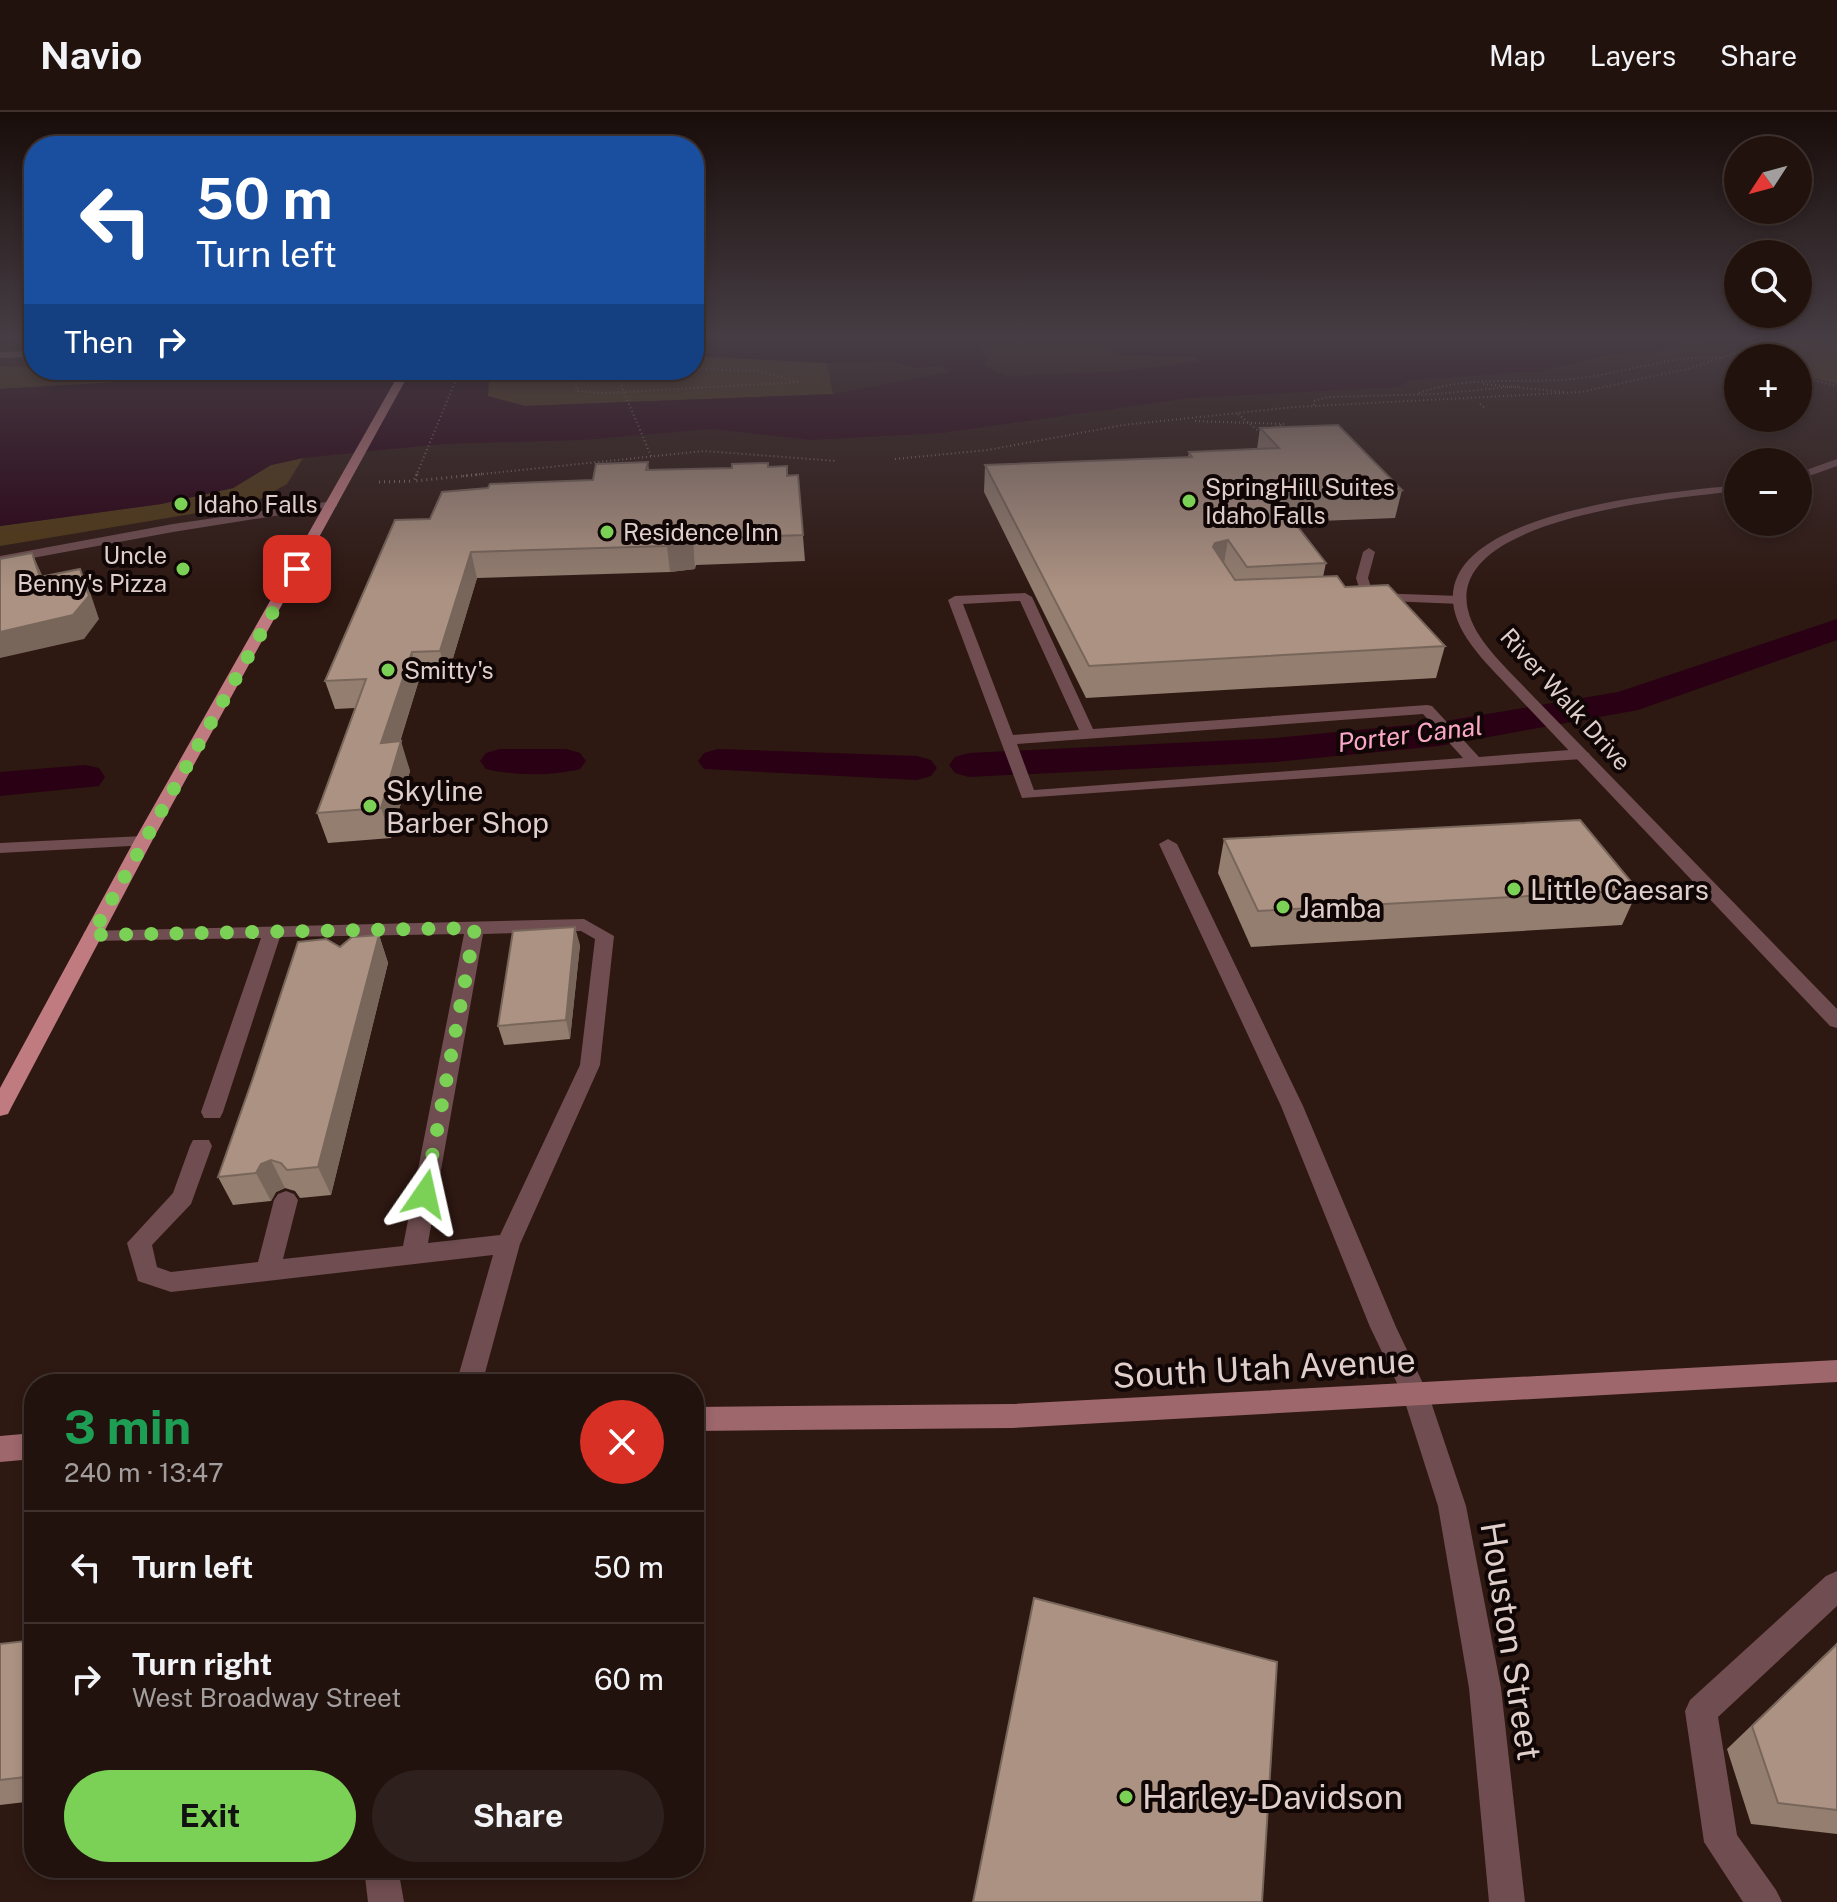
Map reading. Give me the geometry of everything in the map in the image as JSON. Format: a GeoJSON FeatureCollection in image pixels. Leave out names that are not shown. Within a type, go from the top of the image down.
{"type":"FeatureCollection","features":[{"type":"Feature","properties":{"kind":"main road"},"geometry":{"type":"LineString","coordinates":[[0,1108],[143,841],[378,423]]}},
{"type":"Feature","properties":{"kind":"main road","name":"South Utah Avenue"},"geometry":{"type":"LineString","coordinates":[[704,1419],[1012,1416],[1837,1371]]}},
{"type":"Feature","properties":{"kind":"main road"},"geometry":{"type":"LineString","coordinates":[[0,1449],[24,1447]]}},
{"type":"Feature","properties":{"kind":"street"},"geometry":{"type":"LineString","coordinates":[[1812,472],[1837,462]]}},
{"type":"Feature","properties":{"kind":"street"},"geometry":{"type":"LineString","coordinates":[[1369,552],[1361,597],[1460,600],[1460,581],[1476,556],[1506,535],[1570,514],[1622,503],[1724,490]]}},
{"type":"Feature","properties":{"kind":"street"},"geometry":{"type":"LineString","coordinates":[[0,560],[173,528],[333,504]]}},
{"type":"Feature","properties":{"kind":"street"},"geometry":{"type":"LineString","coordinates":[[1088,734],[1025,597],[955,600],[1028,795],[1582,754]]}},
{"type":"Feature","properties":{"kind":"street","name":"River Walk Drive"},"geometry":{"type":"LineString","coordinates":[[1460,600],[1459,606],[1484,648],[1524,695],[1837,1021]]}},
{"type":"Feature","properties":{"kind":"street"},"geometry":{"type":"LineString","coordinates":[[1007,740],[1427,709],[1475,762]]}},
{"type":"Feature","properties":{"kind":"street"},"geometry":{"type":"LineString","coordinates":[[0,848],[143,841]]}},
{"type":"Feature","properties":{"kind":"street","name":"Houston Street"},"geometry":{"type":"LineString","coordinates":[[1168,844],[1292,1106],[1383,1327],[1416,1396],[1452,1506],[1485,1688],[1507,1902]]}},
{"type":"Feature","properties":{"kind":"street"},"geometry":{"type":"LineString","coordinates":[[92,935],[584,925],[605,936],[590,1065],[508,1244],[472,1374]]}},
{"type":"Feature","properties":{"kind":"street"},"geometry":{"type":"LineString","coordinates":[[352,954],[359,928]]}},
{"type":"Feature","properties":{"kind":"street"},"geometry":{"type":"LineString","coordinates":[[414,1253],[475,928]]}},
{"type":"Feature","properties":{"kind":"street"},"geometry":{"type":"LineString","coordinates":[[212,1112],[273,931]]}},
{"type":"Feature","properties":{"kind":"street"},"geometry":{"type":"LineString","coordinates":[[201,1146],[183,1198],[139,1243],[147,1274],[171,1282],[508,1244]]}},
{"type":"Feature","properties":{"kind":"street"},"geometry":{"type":"LineString","coordinates":[[268,1270],[286,1200]]}},
{"type":"Feature","properties":{"kind":"street"},"geometry":{"type":"LineString","coordinates":[[1764,1902],[1721,1842],[1701,1711],[1837,1586]]}},
{"type":"Feature","properties":{"kind":"street"},"geometry":{"type":"LineString","coordinates":[[382,1878],[386,1902]]}},
{"type":"Feature","properties":{"kind":"path"},"geometry":{"type":"LineString","coordinates":[[414,481],[437,423]]}},
{"type":"Feature","properties":{"kind":"path"},"geometry":{"type":"LineString","coordinates":[[639,423],[651,456]]}},
{"type":"Feature","properties":{"kind":"path"},"geometry":{"type":"LineString","coordinates":[[895,459],[988,450],[1149,423]]}},
{"type":"Feature","properties":{"kind":"path"},"geometry":{"type":"LineString","coordinates":[[1234,423],[1284,424],[1261,433]]}},
{"type":"Feature","properties":{"kind":"path"},"geometry":{"type":"LineString","coordinates":[[1254,424],[1271,442]]}},
{"type":"Feature","properties":{"kind":"path"},"geometry":{"type":"LineString","coordinates":[[408,481],[651,456],[734,451],[837,461]]}},
{"type":"Feature","properties":{"kind":"path"},"geometry":{"type":"LineString","coordinates":[[625,459],[628,466]]}},
{"type":"Feature","properties":{"kind":"shaded area"},"geometry":{"type":"Polygon","coordinates":[[[0,423],[1016,423],[942,433],[811,440],[711,429],[583,440],[443,444],[303,458],[271,465],[233,488],[161,504],[0,526],[0,423]]]}},
{"type":"Feature","properties":{"kind":"shaded area"},"geometry":{"type":"Polygon","coordinates":[[[303,458],[287,484],[251,504],[0,546],[0,526],[161,504],[233,488],[271,465],[303,458]]]}},
{"type":"Feature","properties":{"kind":"building"},"geometry":{"type":"Polygon","coordinates":[[[1338,425],[1402,490],[1273,495],[1326,563],[1247,567],[1228,540],[1215,543],[1213,547],[1235,580],[1337,576],[1345,587],[1388,585],[1445,646],[1089,666],[985,465],[1192,457],[1189,452],[1279,448],[1260,428],[1338,425]]]}},
{"type":"Feature","properties":{"kind":"building"},"geometry":{"type":"Polygon","coordinates":[[[648,462],[646,470],[732,468],[732,464],[787,466],[787,476],[798,475],[803,535],[693,539],[692,543],[667,546],[471,552],[440,651],[412,652],[381,743],[401,741],[381,808],[317,813],[366,679],[325,681],[395,520],[430,519],[442,492],[488,488],[490,484],[593,480],[596,464],[648,462]]]}},
{"type":"Feature","properties":{"kind":"building"},"geometry":{"type":"Polygon","coordinates":[[[32,553],[40,577],[80,569],[89,596],[73,615],[0,632],[0,559],[32,553]]]}},
{"type":"Feature","properties":{"kind":"building"},"geometry":{"type":"Polygon","coordinates":[[[1580,820],[1638,890],[1258,911],[1224,839],[1580,820]]]}},
{"type":"Feature","properties":{"kind":"building"},"geometry":{"type":"Polygon","coordinates":[[[575,927],[566,1020],[498,1026],[513,931],[575,927]]]}},
{"type":"Feature","properties":{"kind":"building"},"geometry":{"type":"Polygon","coordinates":[[[379,935],[318,1167],[287,1170],[281,1163],[271,1160],[261,1164],[256,1173],[218,1177],[298,942],[326,939],[340,947],[352,937],[379,935]]]}},
{"type":"Feature","properties":{"kind":"building","name":"Harley-Davidson"},"geometry":{"type":"Polygon","coordinates":[[[1034,1598],[1277,1662],[1262,1902],[973,1902],[1034,1598]]]}},
{"type":"Feature","properties":{"kind":"building"},"geometry":{"type":"Polygon","coordinates":[[[24,1641],[24,1777],[0,1780],[0,1644],[24,1641]]]}},
{"type":"Feature","properties":{"kind":"building"},"geometry":{"type":"Polygon","coordinates":[[[1837,1644],[1837,1810],[1778,1803],[1752,1726],[1837,1644]]]}},
{"type":"Feature","properties":{"kind":"waterway","name":"Porter Canal"},"geometry":{"type":"LineString","coordinates":[[969,765],[1275,750],[1439,734],[1625,702],[1837,629]]}},
{"type":"Feature","properties":{"kind":"waterway","name":"Porter Canal"},"geometry":{"type":"LineString","coordinates":[[500,761],[566,761]]}},
{"type":"Feature","properties":{"kind":"waterway","name":"Porter Canal"},"geometry":{"type":"LineString","coordinates":[[718,761],[917,768]]}},
{"type":"Feature","properties":{"kind":"waterway","name":"Porter Canal"},"geometry":{"type":"LineString","coordinates":[[0,784],[85,777]]}},
{"type":"Feature","properties":{"kind":"place","name":"SpringHill Suites Idaho Falls"},"geometry":{"type":"Point","coordinates":[1189,501]}},
{"type":"Feature","properties":{"kind":"place","name":"Idaho Falls"},"geometry":{"type":"Point","coordinates":[181,504]}},
{"type":"Feature","properties":{"kind":"place","name":"Residence Inn"},"geometry":{"type":"Point","coordinates":[607,532]}},
{"type":"Feature","properties":{"kind":"place","name":"Uncle Benny's Pizza"},"geometry":{"type":"Point","coordinates":[183,569]}},
{"type":"Feature","properties":{"kind":"place","name":"Smitty's"},"geometry":{"type":"Point","coordinates":[388,670]}},
{"type":"Feature","properties":{"kind":"place","name":"Skyline Barber Shop"},"geometry":{"type":"Point","coordinates":[370,806]}},
{"type":"Feature","properties":{"kind":"place","name":"Little Caesars"},"geometry":{"type":"Point","coordinates":[1514,889]}},
{"type":"Feature","properties":{"kind":"place","name":"Jamba"},"geometry":{"type":"Point","coordinates":[1283,907]}},
{"type":"Feature","properties":{"kind":"place","name":"Harley-Davidson"},"geometry":{"type":"Point","coordinates":[1126,1797]}},
{"type":"Feature","properties":{"kind":"route"},"geometry":{"type":"LineString","coordinates":[[297,569],[92,935],[475,928],[425,1194]]}}]}
